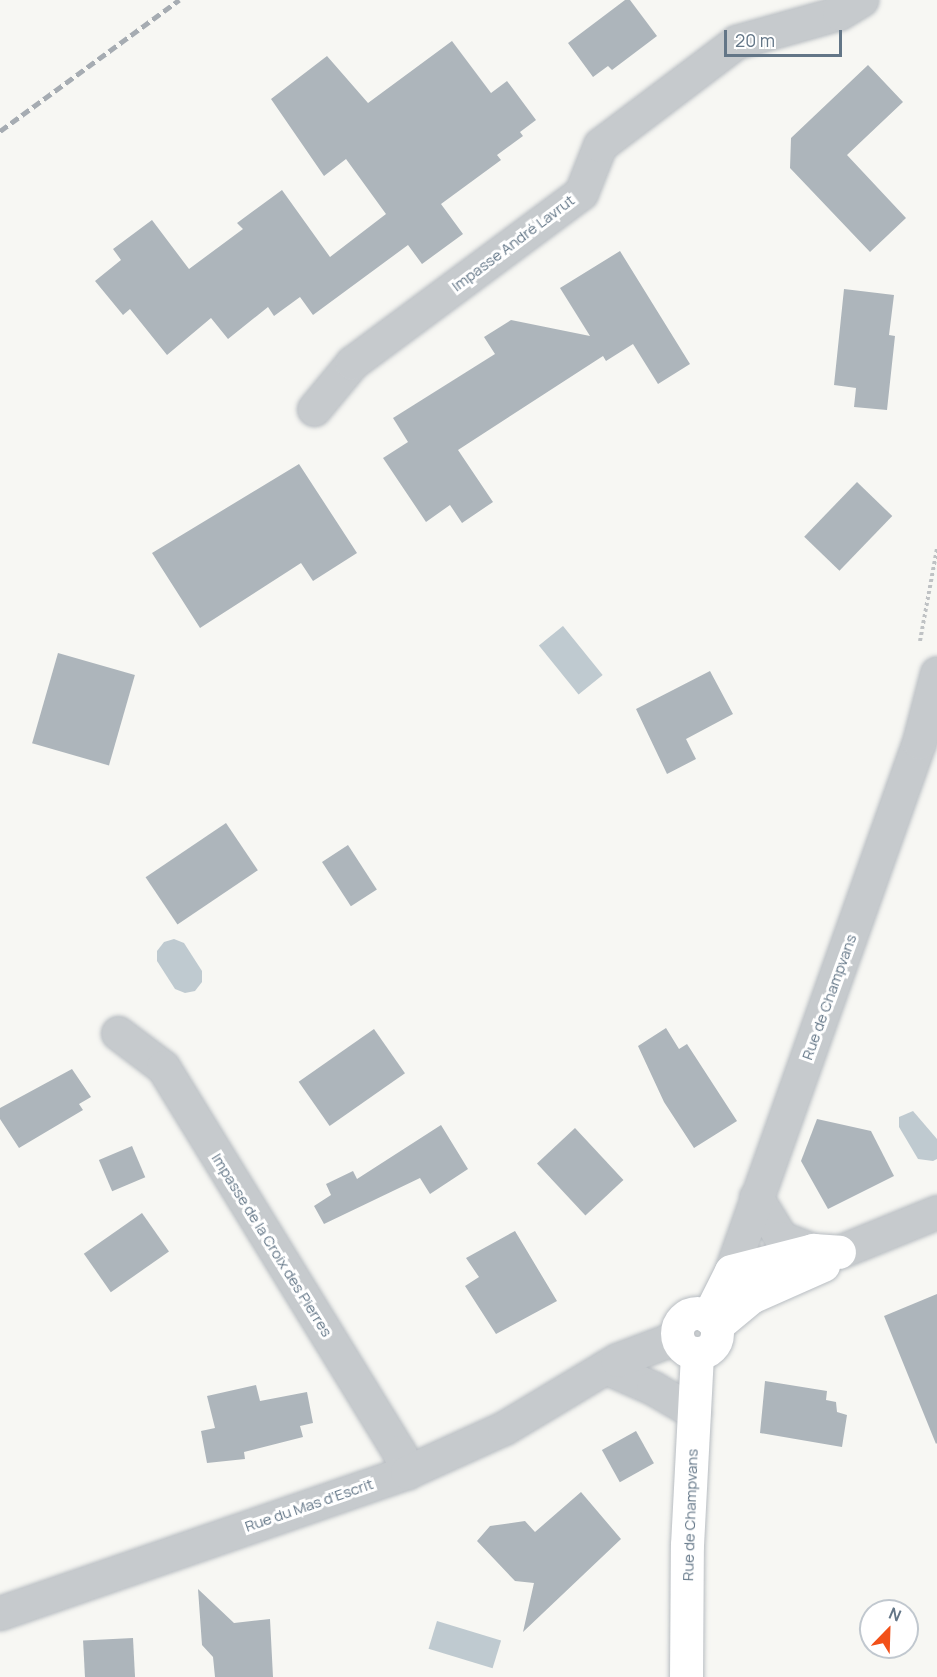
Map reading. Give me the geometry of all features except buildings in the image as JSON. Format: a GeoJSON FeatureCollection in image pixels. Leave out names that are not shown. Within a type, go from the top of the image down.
{"type":"FeatureCollection","features":[{"type":"Feature","properties":{"kind":"street","name":"Impasse André Lavrut"},"geometry":{"type":"LineString","coordinates":[[314,409],[352,363],[581,193],[600,145],[736,42],[839,13],[861,0]]}},
{"type":"Feature","properties":{"kind":"street","name":"Rue de Champvans"},"geometry":{"type":"LineString","coordinates":[[686,1677],[694,1412],[687,1345],[713,1345],[712,1322],[919,742],[937,673]]}},
{"type":"Feature","properties":{"kind":"street","name":"Impasse de la Croix des Pierres"},"geometry":{"type":"LineString","coordinates":[[118,1033],[163,1067],[399,1452],[407,1472]]}},
{"type":"Feature","properties":{"kind":"street"},"geometry":{"type":"LineString","coordinates":[[756,1197],[781,1238],[826,1251]]}},
{"type":"Feature","properties":{"kind":"street"},"geometry":{"type":"LineString","coordinates":[[731,1271],[826,1251],[937,1212]]}},
{"type":"Feature","properties":{"kind":"street"},"geometry":{"type":"LineString","coordinates":[[712,1322],[751,1297],[819,1268],[826,1251]]}},
{"type":"Feature","properties":{"kind":"street","name":"Rue du Mas d'Escrit"},"geometry":{"type":"LineString","coordinates":[[0,1613],[407,1472],[504,1428],[605,1367],[639,1350],[687,1345]]}},
{"type":"Feature","properties":{"kind":"street"},"geometry":{"type":"LineString","coordinates":[[605,1367],[653,1388],[694,1412]]}},
{"type":"Feature","properties":{"kind":"path"},"geometry":{"type":"LineString","coordinates":[[919,645],[937,548]]}},
{"type":"Feature","properties":{"kind":"shaded area"},"geometry":{"type":"Polygon","coordinates":[[[563,626],[603,675],[579,694],[539,646],[563,626]]]}},
{"type":"Feature","properties":{"kind":"shaded area"},"geometry":{"type":"Polygon","coordinates":[[[174,939],[184,943],[202,971],[202,982],[195,991],[185,993],[175,989],[157,961],[157,951],[164,942],[174,939]]]}},
{"type":"Feature","properties":{"kind":"shaded area"},"geometry":{"type":"Polygon","coordinates":[[[913,1111],[937,1139],[937,1159],[933,1161],[918,1159],[899,1127],[899,1117],[913,1111]]]}},
{"type":"Feature","properties":{"kind":"shaded area"},"geometry":{"type":"Polygon","coordinates":[[[437,1621],[501,1641],[493,1668],[429,1649],[437,1621]]]}},
{"type":"Feature","properties":{"kind":"railway"},"geometry":{"type":"LineString","coordinates":[[0,131],[179,0]]}}]}
